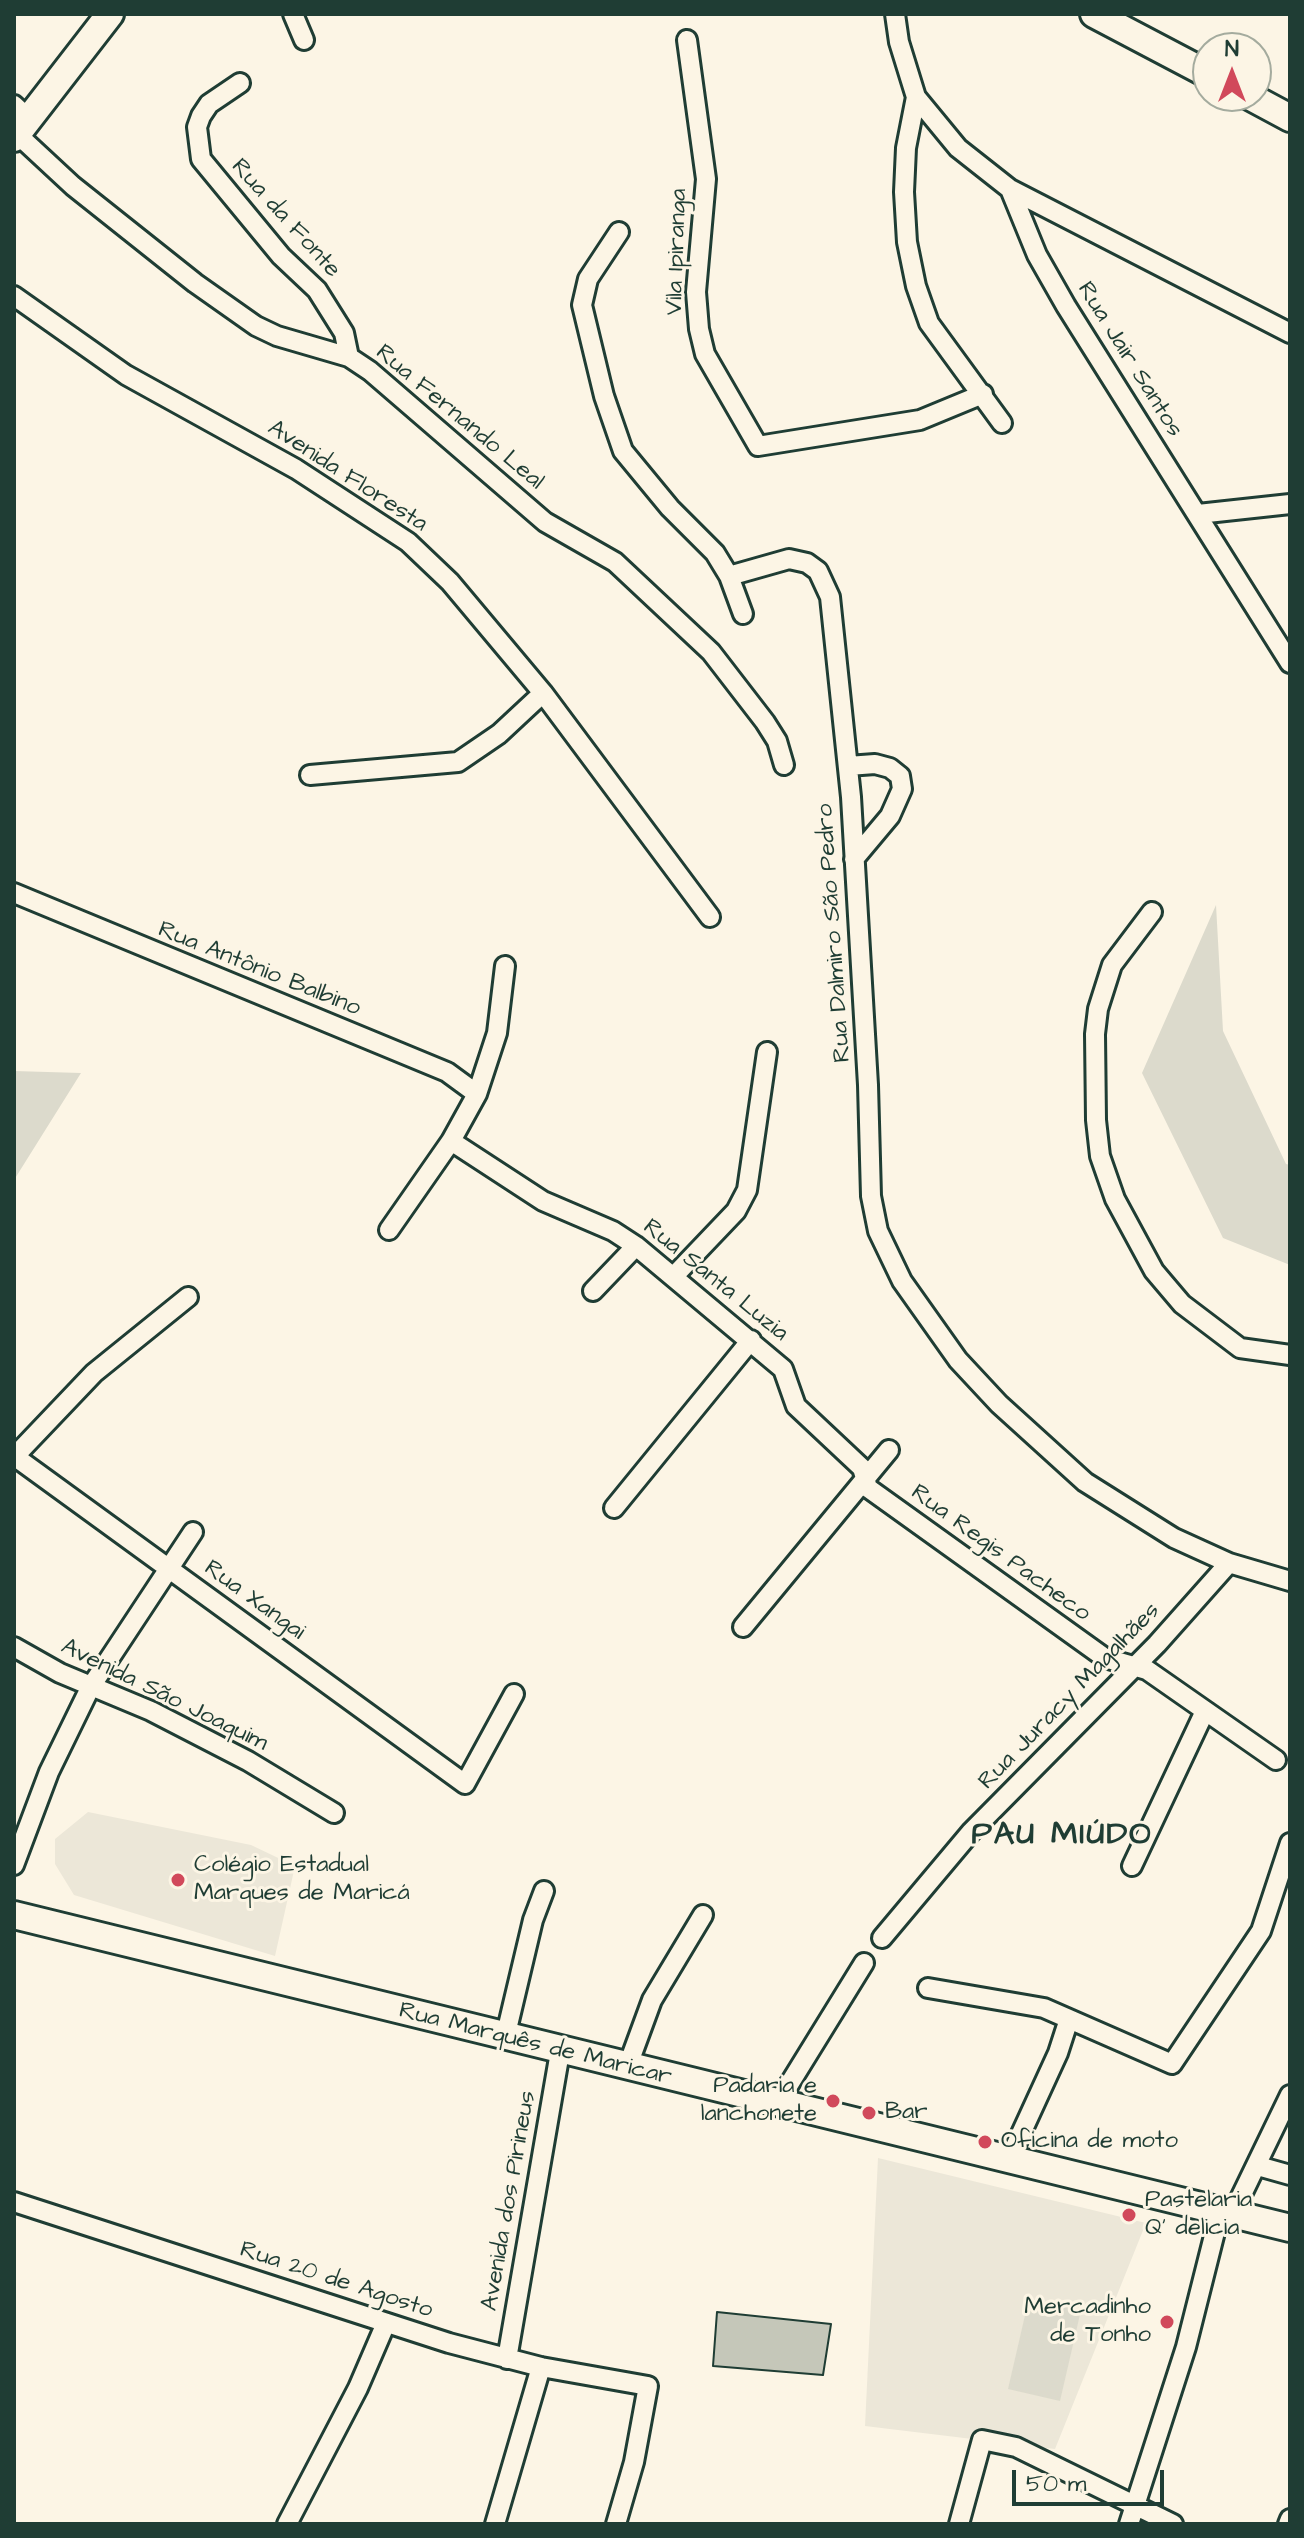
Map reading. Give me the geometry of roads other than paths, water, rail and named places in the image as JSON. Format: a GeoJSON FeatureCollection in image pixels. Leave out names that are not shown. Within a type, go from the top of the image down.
{"type":"FeatureCollection","features":[{"type":"Feature","properties":{"kind":"main road"},"geometry":{"type":"LineString","coordinates":[[19,124],[110,14]]}},
{"type":"Feature","properties":{"kind":"main road"},"geometry":{"type":"LineString","coordinates":[[1094,14],[1192,66]]}},
{"type":"Feature","properties":{"kind":"main road"},"geometry":{"type":"LineString","coordinates":[[1272,108],[1290,118]]}},
{"type":"Feature","properties":{"kind":"main road","name":"Rua Marquês de Maricar"},"geometry":{"type":"LineString","coordinates":[[14,1915],[1008,2162],[1290,2228]]}},
{"type":"Feature","properties":{"kind":"street"},"geometry":{"type":"LineString","coordinates":[[293,14],[304,40]]}},
{"type":"Feature","properties":{"kind":"street"},"geometry":{"type":"LineString","coordinates":[[895,14],[899,42],[916,97],[906,148],[904,192],[916,286],[929,323],[950,357],[983,394],[1002,423]]}},
{"type":"Feature","properties":{"kind":"street","name":"Vila Ipiranga"},"geometry":{"type":"LineString","coordinates":[[687,40],[706,179],[696,292],[699,329],[705,354],[754,441],[764,448],[811,436],[920,420],[983,394]]}},
{"type":"Feature","properties":{"kind":"street","name":"Rua da Fonte"},"geometry":{"type":"LineString","coordinates":[[240,83],[209,104],[201,116],[197,138],[201,159],[281,256],[317,290],[344,333],[349,357]]}},
{"type":"Feature","properties":{"kind":"street","name":"Rua Jair Santos"},"geometry":{"type":"LineString","coordinates":[[916,97],[958,148],[1010,189],[1037,255],[1066,306],[1290,663]]}},
{"type":"Feature","properties":{"kind":"street","name":"Rua Fernando Leal"},"geometry":{"type":"LineString","coordinates":[[19,124],[112,218],[256,326],[349,357],[370,371],[545,522],[615,562],[690,630],[765,722],[777,741],[784,765]]}},
{"type":"Feature","properties":{"kind":"street"},"geometry":{"type":"LineString","coordinates":[[1010,189],[1290,333]]}},
{"type":"Feature","properties":{"kind":"street"},"geometry":{"type":"LineString","coordinates":[[619,232],[588,279],[582,305],[608,409],[623,451],[634,467],[715,553],[729,576],[743,614]]}},
{"type":"Feature","properties":{"kind":"street","name":"Avenida Floresta"},"geometry":{"type":"LineString","coordinates":[[14,296],[126,375],[309,477],[408,542],[450,582],[543,693],[710,917]]}},
{"type":"Feature","properties":{"kind":"street"},"geometry":{"type":"LineString","coordinates":[[1198,514],[1290,504]]}},
{"type":"Feature","properties":{"kind":"street","name":"Rua Dalmiro São Pedro"},"geometry":{"type":"LineString","coordinates":[[729,576],[789,559],[807,563],[818,571],[830,597],[848,766],[868,1085],[871,1196],[878,1231],[902,1281],[958,1360],[999,1404],[1065,1465],[1130,1512],[1229,1563],[1290,1581]]}},
{"type":"Feature","properties":{"kind":"street"},"geometry":{"type":"LineString","coordinates":[[310,775],[458,762],[499,734],[543,693]]}},
{"type":"Feature","properties":{"kind":"street"},"geometry":{"type":"LineString","coordinates":[[848,766],[875,764],[890,768],[900,776],[902,789],[890,816],[854,859]]}},
{"type":"Feature","properties":{"kind":"street","name":"Rua Antônio Balbino"},"geometry":{"type":"LineString","coordinates":[[16,895],[447,1072],[477,1094]]}},
{"type":"Feature","properties":{"kind":"street"},"geometry":{"type":"LineString","coordinates":[[1152,912],[1112,965],[1098,1009],[1095,1034],[1100,1156],[1115,1199],[1154,1271],[1182,1304],[1240,1348],[1290,1355]]}},
{"type":"Feature","properties":{"kind":"street"},"geometry":{"type":"LineString","coordinates":[[389,1230],[451,1141],[477,1094],[495,1043],[505,966]]}},
{"type":"Feature","properties":{"kind":"street"},"geometry":{"type":"LineString","coordinates":[[674,1276],[736,1211],[747,1190],[767,1052]]}},
{"type":"Feature","properties":{"kind":"street","name":"Rua Santa Luzia"},"geometry":{"type":"LineString","coordinates":[[451,1141],[543,1201],[613,1231],[674,1276],[783,1369],[802,1415],[862,1468],[865,1478]]}},
{"type":"Feature","properties":{"kind":"street"},"geometry":{"type":"LineString","coordinates":[[593,1291],[636,1246]]}},
{"type":"Feature","properties":{"kind":"street"},"geometry":{"type":"LineString","coordinates":[[14,1456],[94,1373],[188,1297]]}},
{"type":"Feature","properties":{"kind":"street"},"geometry":{"type":"LineString","coordinates":[[614,1508],[751,1340]]}},
{"type":"Feature","properties":{"kind":"street"},"geometry":{"type":"LineString","coordinates":[[743,1627],[889,1450]]}},
{"type":"Feature","properties":{"kind":"street","name":"Rua Xangai"},"geometry":{"type":"LineString","coordinates":[[14,1456],[465,1784],[514,1694]]}},
{"type":"Feature","properties":{"kind":"street","name":"Rua Regis Pacheco"},"geometry":{"type":"LineString","coordinates":[[865,1478],[868,1488],[1061,1629],[1105,1658],[1147,1670],[1276,1760]]}},
{"type":"Feature","properties":{"kind":"street"},"geometry":{"type":"LineString","coordinates":[[14,1865],[49,1772],[90,1688],[193,1532]]}},
{"type":"Feature","properties":{"kind":"street","name":"Rua Juracy Magalhães"},"geometry":{"type":"LineString","coordinates":[[882,1938],[971,1832],[1133,1667],[1229,1563]]}},
{"type":"Feature","properties":{"kind":"street","name":"Avenida São Joaquim"},"geometry":{"type":"LineString","coordinates":[[14,1647],[90,1688],[151,1711],[334,1813]]}},
{"type":"Feature","properties":{"kind":"street"},"geometry":{"type":"LineString","coordinates":[[1132,1866],[1205,1711]]}},
{"type":"Feature","properties":{"kind":"street"},"geometry":{"type":"LineString","coordinates":[[928,1988],[961,1996],[1021,2002],[1069,2019],[1172,2064],[1261,1931],[1290,1843]]}},
{"type":"Feature","properties":{"kind":"street"},"geometry":{"type":"LineString","coordinates":[[505,2038],[533,1920],[544,1891]]}},
{"type":"Feature","properties":{"kind":"street"},"geometry":{"type":"LineString","coordinates":[[627,2068],[652,2000],[703,1915]]}},
{"type":"Feature","properties":{"kind":"street"},"geometry":{"type":"LineString","coordinates":[[777,2104],[864,1963]]}},
{"type":"Feature","properties":{"kind":"street"},"geometry":{"type":"LineString","coordinates":[[1008,2162],[1058,2053],[1069,2019]]}},
{"type":"Feature","properties":{"kind":"street","name":"Avenida dos Pirineus"},"geometry":{"type":"LineString","coordinates":[[507,2359],[560,2052]]}},
{"type":"Feature","properties":{"kind":"street"},"geometry":{"type":"LineString","coordinates":[[1129,2524],[1226,2214],[1258,2166],[1290,2095]]}},
{"type":"Feature","properties":{"kind":"street"},"geometry":{"type":"LineString","coordinates":[[1258,2166],[1290,2175]]}},
{"type":"Feature","properties":{"kind":"street","name":"Rua 20 de Agosto"},"geometry":{"type":"LineString","coordinates":[[14,2202],[386,2323],[507,2359],[648,2386],[634,2462],[616,2524]]}},
{"type":"Feature","properties":{"kind":"street"},"geometry":{"type":"LineString","coordinates":[[287,2524],[358,2388],[386,2323]]}},
{"type":"Feature","properties":{"kind":"street"},"geometry":{"type":"LineString","coordinates":[[495,2524],[541,2367]]}},
{"type":"Feature","properties":{"kind":"street"},"geometry":{"type":"LineString","coordinates":[[959,2524],[982,2440],[1016,2447],[1173,2524]]}},
{"type":"Feature","properties":{"kind":"place","name":"Colégio Estadual Marques de Maricá"},"geometry":{"type":"Point","coordinates":[178,1880]}},
{"type":"Feature","properties":{"kind":"place","name":"Padaria e lanchonete"},"geometry":{"type":"Point","coordinates":[833,2101]}},
{"type":"Feature","properties":{"kind":"place","name":"Bar"},"geometry":{"type":"Point","coordinates":[869,2113]}},
{"type":"Feature","properties":{"kind":"place","name":"Oficina de moto"},"geometry":{"type":"Point","coordinates":[985,2142]}},
{"type":"Feature","properties":{"kind":"place","name":"Pastelaria Q' delicia"},"geometry":{"type":"Point","coordinates":[1129,2215]}},
{"type":"Feature","properties":{"kind":"place","name":"Mercadinho de Tonho"},"geometry":{"type":"Point","coordinates":[1167,2322]}},
{"type":"Feature","properties":{"kind":"district","name":"PAU MIÚDO"},"geometry":{"type":"Point","coordinates":[1062,1836]}}]}
